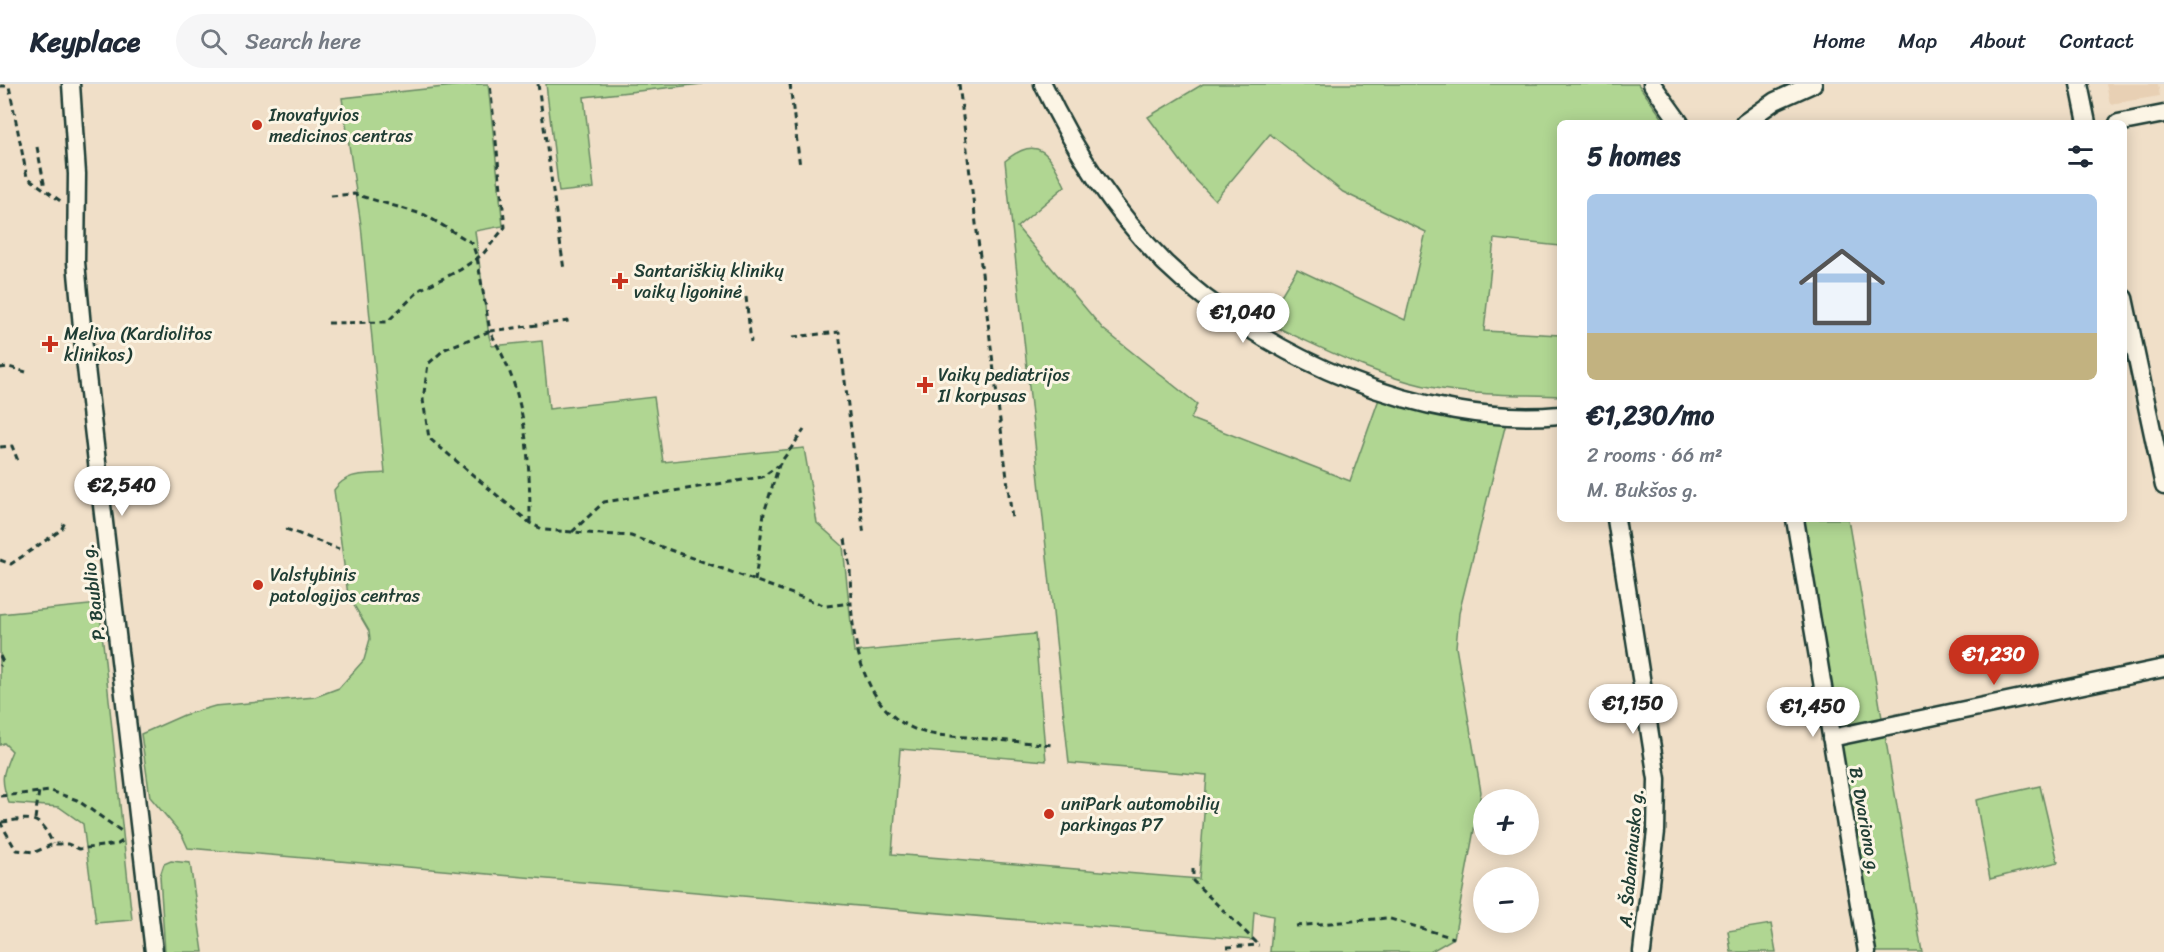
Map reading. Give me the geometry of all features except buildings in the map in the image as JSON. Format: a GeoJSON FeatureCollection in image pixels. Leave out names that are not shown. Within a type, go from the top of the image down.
{"type":"FeatureCollection","features":[{"type":"Feature","properties":{"kind":"street","name":"P. Baublio g."},"geometry":{"type":"LineString","coordinates":[[71,84],[77,174],[76,262],[133,835],[154,952]]}},
{"type":"Feature","properties":{"kind":"street"},"geometry":{"type":"LineString","coordinates":[[1043,84],[1084,162],[1110,199],[1164,262],[1194,289],[1238,322],[1338,375],[1386,394],[1424,405],[1471,412],[1518,416],[1557,416]]}},
{"type":"Feature","properties":{"kind":"street"},"geometry":{"type":"LineString","coordinates":[[1652,84],[1678,120]]}},
{"type":"Feature","properties":{"kind":"street"},"geometry":{"type":"LineString","coordinates":[[1748,120],[1775,101],[1813,84]]}},
{"type":"Feature","properties":{"kind":"street"},"geometry":{"type":"LineString","coordinates":[[2079,84],[2086,120]]}},
{"type":"Feature","properties":{"kind":"street"},"geometry":{"type":"LineString","coordinates":[[2127,121],[2164,114]]}},
{"type":"Feature","properties":{"kind":"street"},"geometry":{"type":"LineString","coordinates":[[2127,315],[2164,486]]}},
{"type":"Feature","properties":{"kind":"street","name":"A. Šabaniausko g."},"geometry":{"type":"LineString","coordinates":[[1616,522],[1657,778],[1656,831],[1642,952]]}},
{"type":"Feature","properties":{"kind":"street","name":"B. Dvariono g."},"geometry":{"type":"LineString","coordinates":[[1795,522],[1867,952]]}},
{"type":"Feature","properties":{"kind":"street"},"geometry":{"type":"LineString","coordinates":[[1831,738],[2164,668]]}},
{"type":"Feature","properties":{"kind":"path"},"geometry":{"type":"LineString","coordinates":[[328,323],[387,322],[421,289],[460,270],[477,258],[504,227],[490,84]]}},
{"type":"Feature","properties":{"kind":"path"},"geometry":{"type":"LineString","coordinates":[[538,84],[564,270]]}},
{"type":"Feature","properties":{"kind":"path"},"geometry":{"type":"LineString","coordinates":[[790,84],[801,167]]}},
{"type":"Feature","properties":{"kind":"path"},"geometry":{"type":"LineString","coordinates":[[959,84],[1012,519]]}},
{"type":"Feature","properties":{"kind":"path"},"geometry":{"type":"LineString","coordinates":[[0,86],[9,85],[27,177],[64,203],[64,194]]}},
{"type":"Feature","properties":{"kind":"path"},"geometry":{"type":"LineString","coordinates":[[37,147],[45,190]]}},
{"type":"Feature","properties":{"kind":"path"},"geometry":{"type":"LineString","coordinates":[[331,196],[354,194],[425,215],[472,243],[477,258],[490,331],[511,374],[523,423],[530,474],[530,523]]}},
{"type":"Feature","properties":{"kind":"path"},"geometry":{"type":"LineString","coordinates":[[746,297],[751,342]]}},
{"type":"Feature","properties":{"kind":"path"},"geometry":{"type":"LineString","coordinates":[[569,321],[490,331],[445,349],[428,364],[423,400],[429,438],[530,523],[544,530],[631,536],[826,606],[851,603]]}},
{"type":"Feature","properties":{"kind":"path"},"geometry":{"type":"LineString","coordinates":[[793,337],[839,332],[864,536]]}},
{"type":"Feature","properties":{"kind":"path"},"geometry":{"type":"LineString","coordinates":[[0,368],[9,367],[26,372]]}},
{"type":"Feature","properties":{"kind":"path"},"geometry":{"type":"LineString","coordinates":[[755,581],[764,513],[779,465],[804,430]]}},
{"type":"Feature","properties":{"kind":"path"},"geometry":{"type":"LineString","coordinates":[[0,447],[12,446],[18,461]]}},
{"type":"Feature","properties":{"kind":"path"},"geometry":{"type":"LineString","coordinates":[[572,532],[604,502],[762,477],[779,465]]}},
{"type":"Feature","properties":{"kind":"path"},"geometry":{"type":"LineString","coordinates":[[0,560],[11,564],[61,530],[65,522]]}},
{"type":"Feature","properties":{"kind":"path"},"geometry":{"type":"LineString","coordinates":[[286,529],[339,549]]}},
{"type":"Feature","properties":{"kind":"path"},"geometry":{"type":"LineString","coordinates":[[845,539],[850,568],[855,649],[875,697],[894,717],[908,727],[936,735],[1052,745]]}},
{"type":"Feature","properties":{"kind":"path"},"geometry":{"type":"LineString","coordinates":[[0,656],[3,663],[0,666]]}},
{"type":"Feature","properties":{"kind":"path"},"geometry":{"type":"LineString","coordinates":[[35,819],[39,791]]}},
{"type":"Feature","properties":{"kind":"path"},"geometry":{"type":"LineString","coordinates":[[0,796],[51,791],[77,800],[133,835],[118,844],[79,849],[68,844],[53,844],[35,852],[16,850],[8,840],[1,822],[35,819],[44,825],[53,844]]}},
{"type":"Feature","properties":{"kind":"path"},"geometry":{"type":"LineString","coordinates":[[1193,870],[1193,881],[1259,945],[1227,946]]}},
{"type":"Feature","properties":{"kind":"path"},"geometry":{"type":"LineString","coordinates":[[1296,926],[1387,918],[1454,938]]}},
{"type":"Feature","properties":{"kind":"shaded area"},"geometry":{"type":"Polygon","coordinates":[[[2106,84],[2158,84],[2160,96],[2110,104],[2106,84]]]}},
{"type":"Feature","properties":{"kind":"green space"},"geometry":{"type":"Polygon","coordinates":[[[488,84],[503,226],[475,231],[492,346],[542,341],[549,409],[654,397],[663,462],[804,448],[817,523],[843,546],[854,652],[1035,634],[1046,761],[900,749],[892,854],[1199,879],[1207,775],[1069,763],[1005,161],[1017,153],[1035,148],[1042,151],[1054,165],[1065,186],[1017,227],[1103,329],[1197,404],[1191,419],[1350,481],[1379,399],[1442,415],[1506,423],[1459,613],[1456,647],[1480,789],[1473,789],[1473,835],[1454,938],[1430,952],[1270,952],[1273,916],[1254,912],[1252,940],[188,848],[182,835],[150,797],[141,734],[184,715],[215,706],[315,697],[339,688],[364,660],[370,639],[369,631],[348,595],[334,490],[351,477],[385,473],[361,225],[342,98],[488,84]]]}},
{"type":"Feature","properties":{"kind":"green space"},"geometry":{"type":"Polygon","coordinates":[[[546,84],[702,84],[584,97],[594,188],[559,192],[546,84]]]}},
{"type":"Feature","properties":{"kind":"green space"},"geometry":{"type":"Polygon","coordinates":[[[1203,84],[1638,84],[1664,120],[1557,120],[1557,246],[1494,239],[1484,331],[1557,335],[1557,396],[1465,392],[1428,387],[1354,362],[1265,322],[1297,269],[1405,320],[1426,232],[1343,192],[1270,134],[1215,200],[1191,175],[1148,117],[1203,84]]]}},
{"type":"Feature","properties":{"kind":"green space"},"geometry":{"type":"Polygon","coordinates":[[[1802,522],[1849,522],[1922,952],[1874,952],[1802,522]]]}},
{"type":"Feature","properties":{"kind":"green space"},"geometry":{"type":"Polygon","coordinates":[[[99,604],[132,920],[96,923],[83,824],[59,807],[9,803],[6,795],[3,777],[12,751],[4,743],[0,745],[0,614],[99,604]]]}},
{"type":"Feature","properties":{"kind":"green space"},"geometry":{"type":"Polygon","coordinates":[[[2040,786],[2058,862],[1990,879],[1976,800],[2040,786]]]}},
{"type":"Feature","properties":{"kind":"green space"},"geometry":{"type":"Polygon","coordinates":[[[171,861],[190,863],[203,952],[165,952],[160,876],[164,864],[171,861]]]}},
{"type":"Feature","properties":{"kind":"green space"},"geometry":{"type":"Polygon","coordinates":[[[1771,924],[1776,952],[1731,952],[1728,931],[1771,924]]]}},
{"type":"Feature","properties":{"kind":"place","name":"Inovatyvios medicinos centras"},"geometry":{"type":"Point","coordinates":[257,125]}},
{"type":"Feature","properties":{"kind":"place","name":"Santariškių klinikų vaikų ligoninė"},"geometry":{"type":"Point","coordinates":[620,281]}},
{"type":"Feature","properties":{"kind":"place","name":"Meliva (Kardiolitos klinikos)"},"geometry":{"type":"Point","coordinates":[50,344]}},
{"type":"Feature","properties":{"kind":"place","name":"Vaikų pediatrijos II korpusas"},"geometry":{"type":"Point","coordinates":[925,385]}},
{"type":"Feature","properties":{"kind":"place","name":"Valstybinis patologijos centras"},"geometry":{"type":"Point","coordinates":[258,585]}},
{"type":"Feature","properties":{"kind":"place","name":"uniPark automobilių parkingas P7"},"geometry":{"type":"Point","coordinates":[1049,814]}}]}
